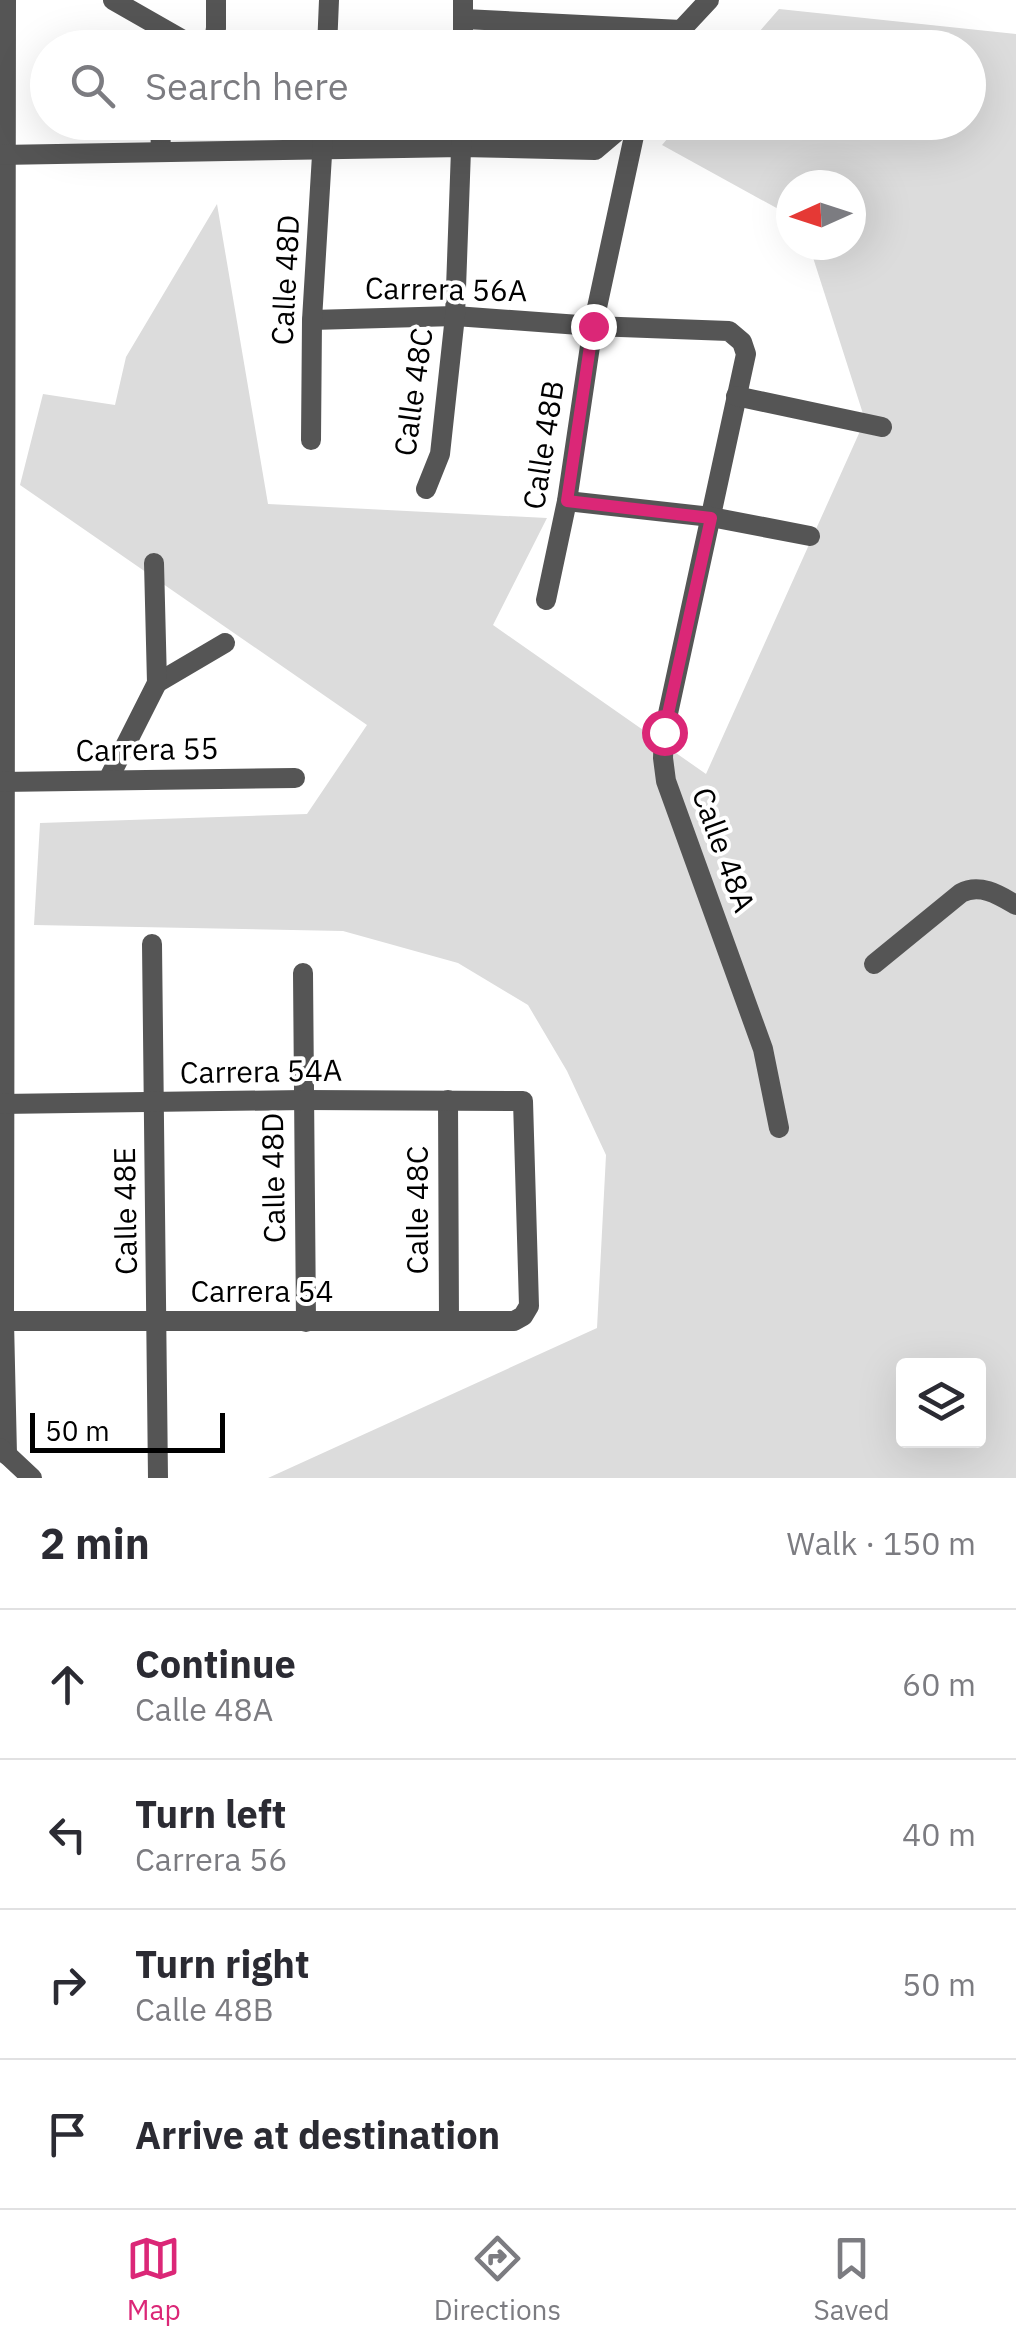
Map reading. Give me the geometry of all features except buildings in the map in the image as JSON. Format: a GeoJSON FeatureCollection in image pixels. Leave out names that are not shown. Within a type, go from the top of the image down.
{"type":"FeatureCollection","features":[{"type":"Feature","properties":{"kind":"street"},"geometry":{"type":"LineString","coordinates":[[6,0],[3,1451],[32,1478]]}},
{"type":"Feature","properties":{"kind":"street"},"geometry":{"type":"LineString","coordinates":[[113,0],[164,30]]}},
{"type":"Feature","properties":{"kind":"street"},"geometry":{"type":"LineString","coordinates":[[216,0],[216,30]]}},
{"type":"Feature","properties":{"kind":"street"},"geometry":{"type":"LineString","coordinates":[[328,30],[329,0]]}},
{"type":"Feature","properties":{"kind":"street"},"geometry":{"type":"LineString","coordinates":[[684,30],[709,0]]}},
{"type":"Feature","properties":{"kind":"street"},"geometry":{"type":"LineString","coordinates":[[464,9],[612,30]]}},
{"type":"Feature","properties":{"kind":"street"},"geometry":{"type":"LineString","coordinates":[[153,24],[153,30]]}},
{"type":"Feature","properties":{"kind":"street"},"geometry":{"type":"LineString","coordinates":[[161,140],[162,152]]}},
{"type":"Feature","properties":{"kind":"street"},"geometry":{"type":"LineString","coordinates":[[307,140],[318,149]]}},
{"type":"Feature","properties":{"kind":"street","name":"Calle 48D"},"geometry":{"type":"LineString","coordinates":[[311,440],[320,140]]}},
{"type":"Feature","properties":{"kind":"street","name":"Calle 48C"},"geometry":{"type":"LineString","coordinates":[[426,490],[440,454],[455,316],[462,140]]}},
{"type":"Feature","properties":{"kind":"street"},"geometry":{"type":"LineString","coordinates":[[3,155],[462,147],[595,150],[607,140]]}},
{"type":"Feature","properties":{"kind":"street","name":"Calle 48B"},"geometry":{"type":"LineString","coordinates":[[546,600],[567,501],[593,326],[633,140]]}},
{"type":"Feature","properties":{"kind":"street","name":"Carrera 56A"},"geometry":{"type":"LineString","coordinates":[[312,320],[455,316],[729,331],[742,342],[746,354]]}},
{"type":"Feature","properties":{"kind":"street","name":"Calle 48A"},"geometry":{"type":"LineString","coordinates":[[746,354],[664,732],[663,758],[666,780],[763,1049],[779,1128]]}},
{"type":"Feature","properties":{"kind":"street"},"geometry":{"type":"LineString","coordinates":[[736,396],[882,426]]}},
{"type":"Feature","properties":{"kind":"street"},"geometry":{"type":"LineString","coordinates":[[567,501],[711,518],[810,536]]}},
{"type":"Feature","properties":{"kind":"street"},"geometry":{"type":"LineString","coordinates":[[108,780],[157,683],[154,562]]}},
{"type":"Feature","properties":{"kind":"street"},"geometry":{"type":"LineString","coordinates":[[157,683],[225,643]]}},
{"type":"Feature","properties":{"kind":"street","name":"Carrera 55"},"geometry":{"type":"LineString","coordinates":[[2,782],[295,778]]}},
{"type":"Feature","properties":{"kind":"street"},"geometry":{"type":"LineString","coordinates":[[874,964],[971,888],[980,888],[1016,905]]}},
{"type":"Feature","properties":{"kind":"street","name":"Calle 48E"},"geometry":{"type":"LineString","coordinates":[[152,944],[158,1478]]}},
{"type":"Feature","properties":{"kind":"street","name":"Calle 48D"},"geometry":{"type":"LineString","coordinates":[[303,973],[306,1322]]}},
{"type":"Feature","properties":{"kind":"street","name":"Calle 48C"},"geometry":{"type":"LineString","coordinates":[[448,1100],[449,1321]]}},
{"type":"Feature","properties":{"kind":"street","name":"Carrera 54A"},"geometry":{"type":"LineString","coordinates":[[2,1104],[522,1101],[528,1306],[523,1316]]}},
{"type":"Feature","properties":{"kind":"street","name":"Carrera 54"},"geometry":{"type":"LineString","coordinates":[[2,1322],[514,1321],[523,1316]]}},
{"type":"Feature","properties":{"kind":"shaded area"},"geometry":{"type":"Polygon","coordinates":[[[779,9],[978,30],[761,30],[779,9]]]}},
{"type":"Feature","properties":{"kind":"shaded area"},"geometry":{"type":"Polygon","coordinates":[[[986,31],[1016,34],[1016,1478],[268,1478],[597,1328],[606,1155],[567,1071],[528,1005],[458,963],[343,931],[34,925],[40,823],[307,814],[367,725],[20,485],[43,394],[115,405],[126,357],[217,204],[268,504],[547,518],[493,625],[706,774],[865,420],[814,260],[866,260],[866,170],[776,170],[776,208],[662,145],[666,140],[986,140],[986,31]]]}},
{"type":"Feature","properties":{"kind":"route"},"geometry":{"type":"LineString","coordinates":[[593,326],[567,501],[711,518],[664,732]]}}]}
